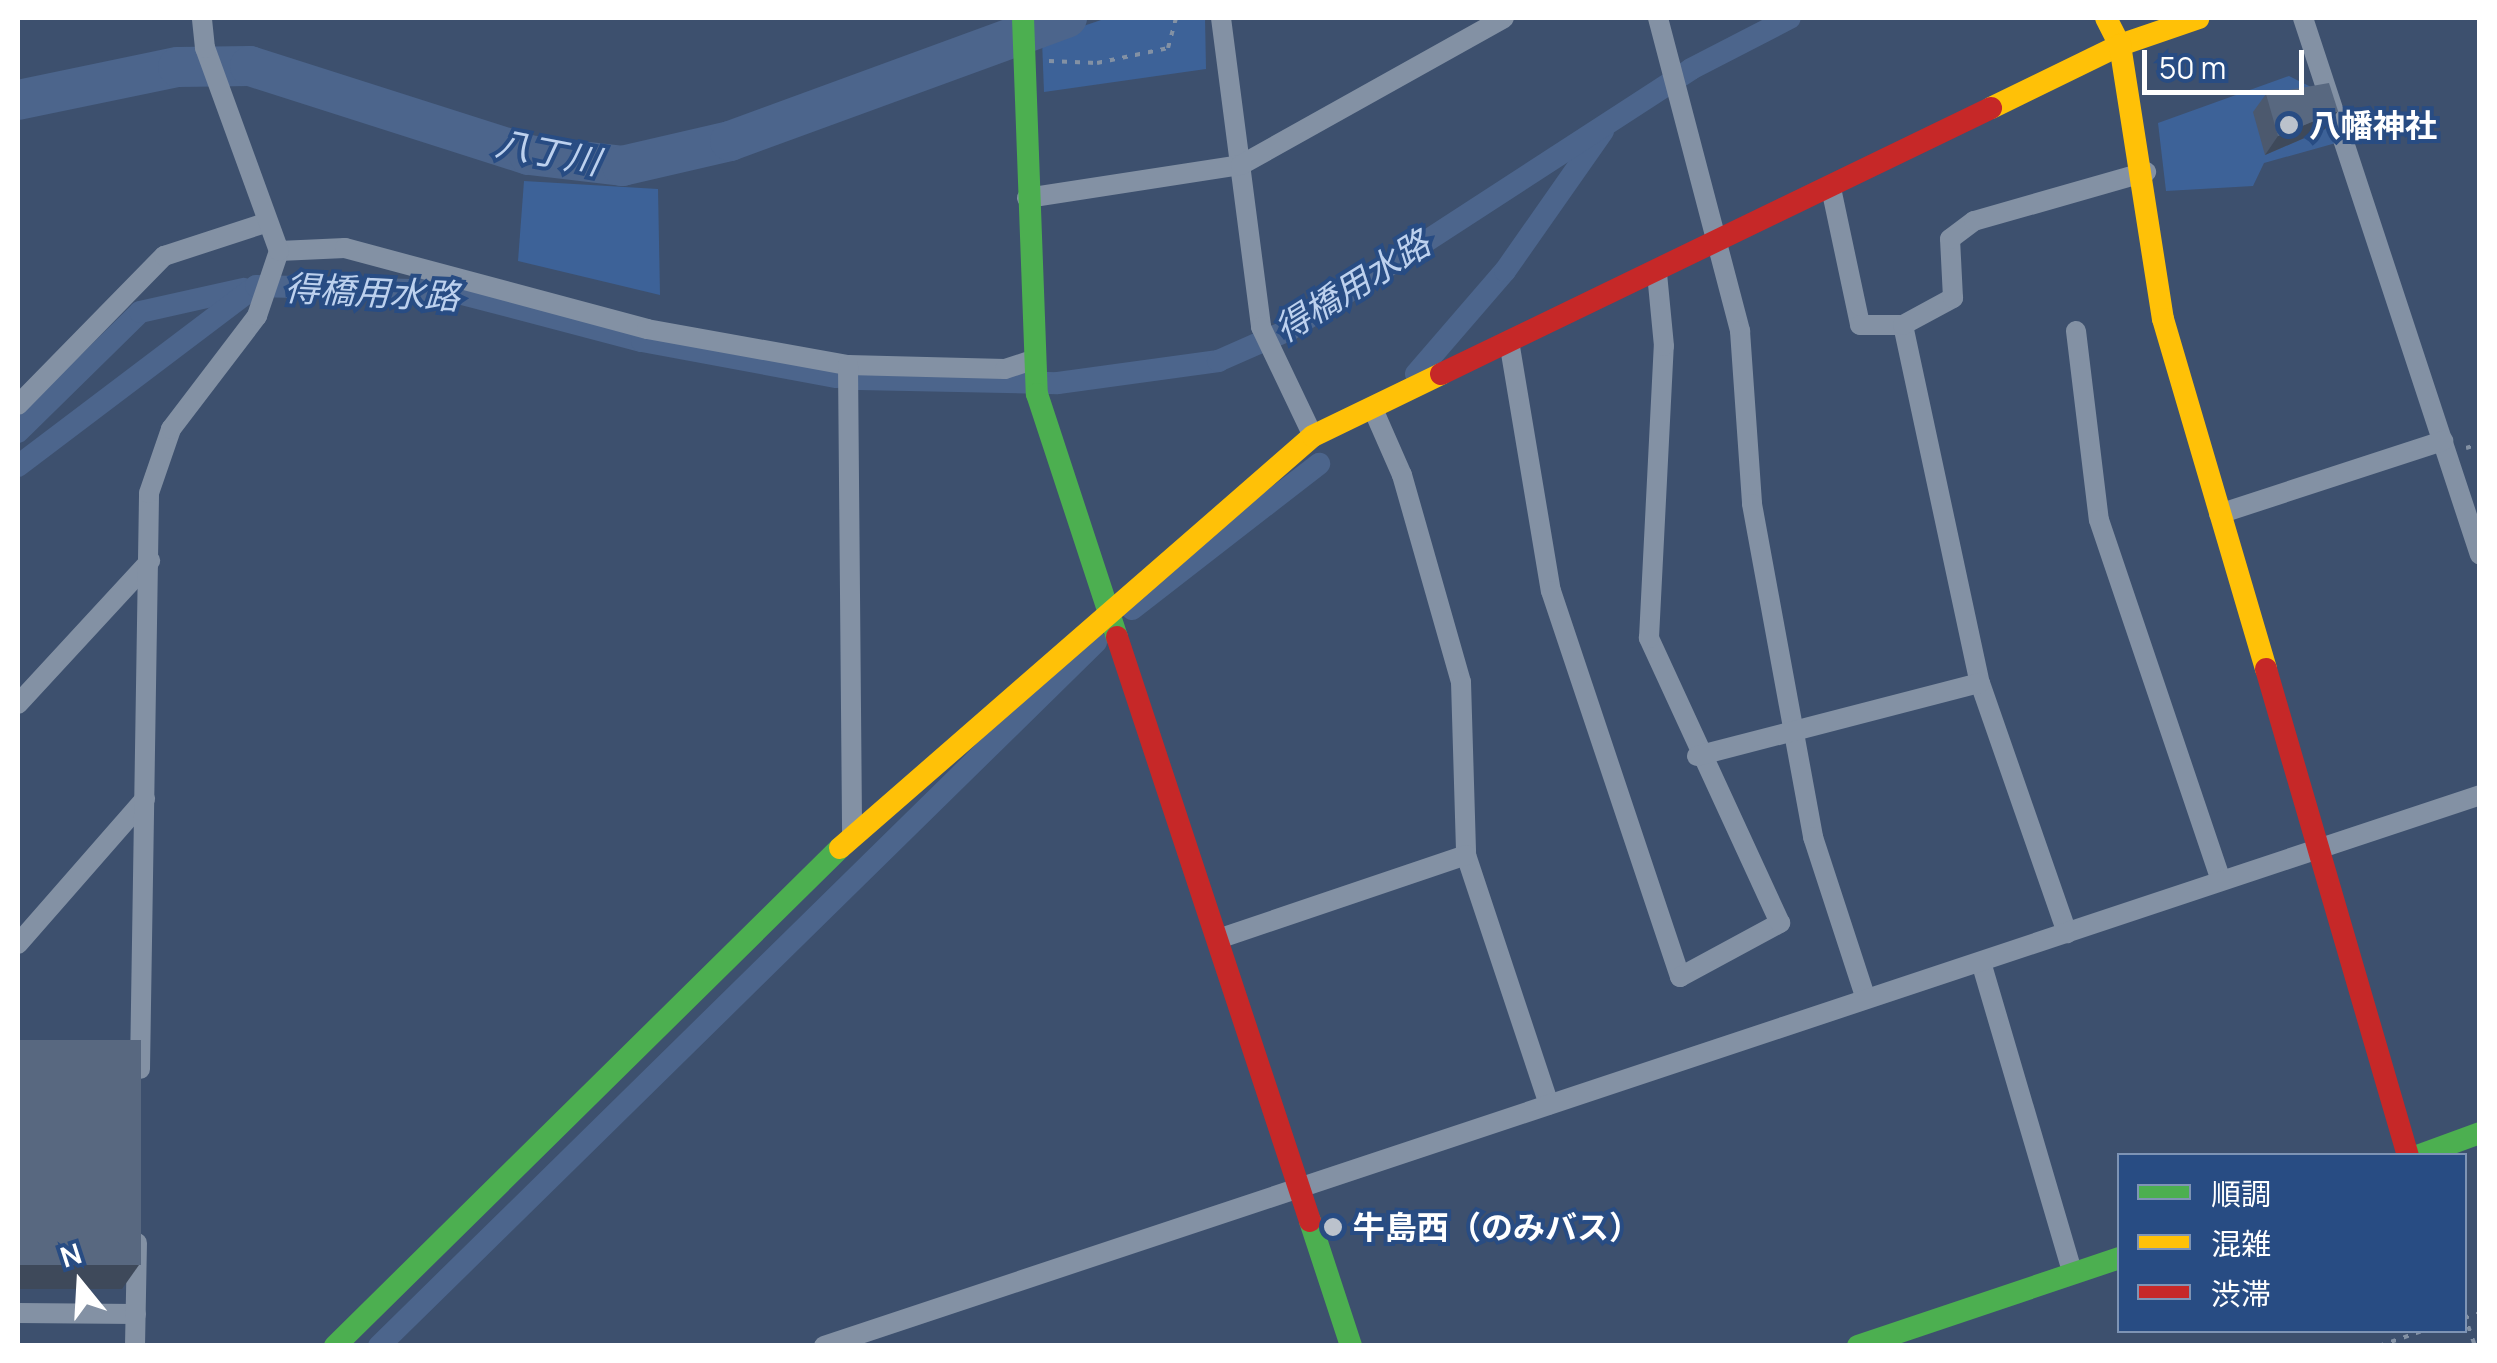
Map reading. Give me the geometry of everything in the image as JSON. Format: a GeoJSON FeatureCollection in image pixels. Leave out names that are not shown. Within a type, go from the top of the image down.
{"type":"FeatureCollection","features":[{"type":"Feature","properties":{"kind":"street"},"geometry":{"type":"LineString","coordinates":[[140,1096],[150,493],[171,429],[257,316],[279,251],[205,48],[202,18]]}},
{"type":"Feature","properties":{"kind":"street"},"geometry":{"type":"LineString","coordinates":[[1023,18],[1035,376],[1107,628],[1218,938],[1351,1346]]}},
{"type":"Feature","properties":{"kind":"street"},"geometry":{"type":"LineString","coordinates":[[1221,18],[1262,327],[1313,436]]}},
{"type":"Feature","properties":{"kind":"street"},"geometry":{"type":"LineString","coordinates":[[1028,198],[1241,165],[1504,18]]}},
{"type":"Feature","properties":{"kind":"street"},"geometry":{"type":"LineString","coordinates":[[1658,18],[1722,242],[1740,332],[1752,504],[1813,836],[1866,999]]}},
{"type":"Feature","properties":{"kind":"street"},"geometry":{"type":"LineString","coordinates":[[2106,18],[2120,45],[2146,172],[2163,319],[2407,1153]]}},
{"type":"Feature","properties":{"kind":"street"},"geometry":{"type":"LineString","coordinates":[[335,1346],[852,836],[1107,628],[1313,436],[1510,347],[2120,45],[2199,18]]}},
{"type":"Feature","properties":{"kind":"street"},"geometry":{"type":"LineString","coordinates":[[2303,18],[2480,555]]}},
{"type":"Feature","properties":{"kind":"street"},"geometry":{"type":"LineString","coordinates":[[1830,188],[1860,325],[1903,324],[1953,298],[1950,239],[1974,221],[2146,172]]}},
{"type":"Feature","properties":{"kind":"street"},"geometry":{"type":"LineString","coordinates":[[18,405],[164,256],[268,222]]}},
{"type":"Feature","properties":{"kind":"street"},"geometry":{"type":"LineString","coordinates":[[279,251],[346,248],[648,328],[848,365],[1005,369],[1035,376]]}},
{"type":"Feature","properties":{"kind":"street"},"geometry":{"type":"LineString","coordinates":[[1510,347],[1551,591],[1610,791],[1680,977],[1780,923],[1697,756],[1649,638],[1664,346],[1657,273]]}},
{"type":"Feature","properties":{"kind":"street"},"geometry":{"type":"LineString","coordinates":[[1903,324],[1980,682],[2067,932]]}},
{"type":"Feature","properties":{"kind":"street"},"geometry":{"type":"LineString","coordinates":[[2076,331],[2099,520],[2221,880]]}},
{"type":"Feature","properties":{"kind":"street"},"geometry":{"type":"LineString","coordinates":[[848,365],[852,836]]}},
{"type":"Feature","properties":{"kind":"street"},"geometry":{"type":"LineString","coordinates":[[1373,409],[1402,476],[1461,682],[1466,854],[1549,1105]]}},
{"type":"Feature","properties":{"kind":"street"},"geometry":{"type":"LineString","coordinates":[[2219,514],[2443,441]]}},
{"type":"Feature","properties":{"kind":"street"},"geometry":{"type":"LineString","coordinates":[[18,704],[150,561]]}},
{"type":"Feature","properties":{"kind":"street"},"geometry":{"type":"LineString","coordinates":[[1697,756],[1980,682]]}},
{"type":"Feature","properties":{"kind":"street"},"geometry":{"type":"LineString","coordinates":[[824,1346],[2480,795]]}},
{"type":"Feature","properties":{"kind":"street"},"geometry":{"type":"LineString","coordinates":[[18,944],[145,799]]}},
{"type":"Feature","properties":{"kind":"street"},"geometry":{"type":"LineString","coordinates":[[1218,938],[1466,854]]}},
{"type":"Feature","properties":{"kind":"street"},"geometry":{"type":"LineString","coordinates":[[1981,962],[2072,1274]]}},
{"type":"Feature","properties":{"kind":"street"},"geometry":{"type":"LineString","coordinates":[[2425,1153],[2480,1133]]}},
{"type":"Feature","properties":{"kind":"street"},"geometry":{"type":"LineString","coordinates":[[135,1346],[137,1215]]}},
{"type":"Feature","properties":{"kind":"street"},"geometry":{"type":"LineString","coordinates":[[1858,1346],[2117,1259]]}},
{"type":"Feature","properties":{"kind":"street"},"geometry":{"type":"LineString","coordinates":[[18,1314],[136,1314]]}},
{"type":"Feature","properties":{"kind":"path"},"geometry":{"type":"LineString","coordinates":[[1025,62],[1168,48],[1176,18]]}},
{"type":"Feature","properties":{"kind":"path"},"geometry":{"type":"LineString","coordinates":[[2378,1346],[2416,1333]]}},
{"type":"Feature","properties":{"kind":"shaded area"},"geometry":{"type":"Polygon","coordinates":[[[1107,18],[1205,18],[1206,69],[1044,92],[1042,40],[1107,18]]]}},
{"type":"Feature","properties":{"kind":"shaded area"},"geometry":{"type":"Polygon","coordinates":[[[2289,76],[2323,93],[2336,143],[2264,163],[2253,186],[2166,191],[2158,123],[2289,76]]]}},
{"type":"Feature","properties":{"kind":"shaded area"},"geometry":{"type":"Polygon","coordinates":[[[524,181],[658,189],[660,295],[518,261],[524,181]]]}},
{"type":"Feature","properties":{"kind":"building"},"geometry":{"type":"Polygon","coordinates":[[[2329,83],[2338,111],[2278,136],[2266,94],[2329,83]]]}},
{"type":"Feature","properties":{"kind":"building"},"geometry":{"type":"Polygon","coordinates":[[[18,1040],[141,1040],[141,1265],[18,1265],[18,1040]]]}},
{"type":"Feature","properties":{"kind":"waterway","name":"八丁川"},"geometry":{"type":"LineString","coordinates":[[18,100],[178,67],[250,66],[529,155],[622,166],[730,141],[1067,18]]}},
{"type":"Feature","properties":{"kind":"waterway","name":"得橋用水路"},"geometry":{"type":"LineString","coordinates":[[859,379],[1058,383],[1218,361],[1291,329],[1691,69],[1790,18]]}},
{"type":"Feature","properties":{"kind":"waterway"},"geometry":{"type":"LineString","coordinates":[[1416,374],[1505,271],[1603,131]]}},
{"type":"Feature","properties":{"kind":"waterway","name":"得橋用水路"},"geometry":{"type":"LineString","coordinates":[[18,466],[256,286],[451,291],[642,341],[837,377]]}},
{"type":"Feature","properties":{"kind":"waterway"},"geometry":{"type":"LineString","coordinates":[[18,432],[140,312],[243,289]]}},
{"type":"Feature","properties":{"kind":"waterway"},"geometry":{"type":"LineString","coordinates":[[1132,609],[1319,464]]}},
{"type":"Feature","properties":{"kind":"waterway"},"geometry":{"type":"LineString","coordinates":[[379,1346],[1096,642]]}},
{"type":"Feature","properties":{"kind":"traffic: fast"},"geometry":{"type":"LineString","coordinates":[[1023,18],[1037,394],[1117,637]]}},
{"type":"Feature","properties":{"kind":"traffic: fast"},"geometry":{"type":"LineString","coordinates":[[335,1346],[840,848]]}},
{"type":"Feature","properties":{"kind":"traffic: fast"},"geometry":{"type":"LineString","coordinates":[[2425,1153],[2480,1133]]}},
{"type":"Feature","properties":{"kind":"traffic: fast"},"geometry":{"type":"LineString","coordinates":[[1310,1221],[1351,1346]]}},
{"type":"Feature","properties":{"kind":"traffic: fast"},"geometry":{"type":"LineString","coordinates":[[1858,1346],[2117,1259]]}},
{"type":"Feature","properties":{"kind":"traffic: slow"},"geometry":{"type":"LineString","coordinates":[[2106,18],[2120,45],[2199,18]]}},
{"type":"Feature","properties":{"kind":"traffic: slow"},"geometry":{"type":"LineString","coordinates":[[1991,108],[2120,45],[2163,319],[2266,669]]}},
{"type":"Feature","properties":{"kind":"traffic: slow"},"geometry":{"type":"LineString","coordinates":[[840,848],[1313,436],[1441,374]]}},
{"type":"Feature","properties":{"kind":"traffic: jam"},"geometry":{"type":"LineString","coordinates":[[1441,374],[1991,108]]}},
{"type":"Feature","properties":{"kind":"traffic: jam"},"geometry":{"type":"LineString","coordinates":[[1117,637],[1310,1221]]}},
{"type":"Feature","properties":{"kind":"traffic: jam"},"geometry":{"type":"LineString","coordinates":[[2266,669],[2407,1153]]}},
{"type":"Feature","properties":{"kind":"place","name":"八幡神社"},"geometry":{"type":"Point","coordinates":[2289,125]}},
{"type":"Feature","properties":{"kind":"place","name":"牛島西（のみバス）"},"geometry":{"type":"Point","coordinates":[1333,1227]}}]}
